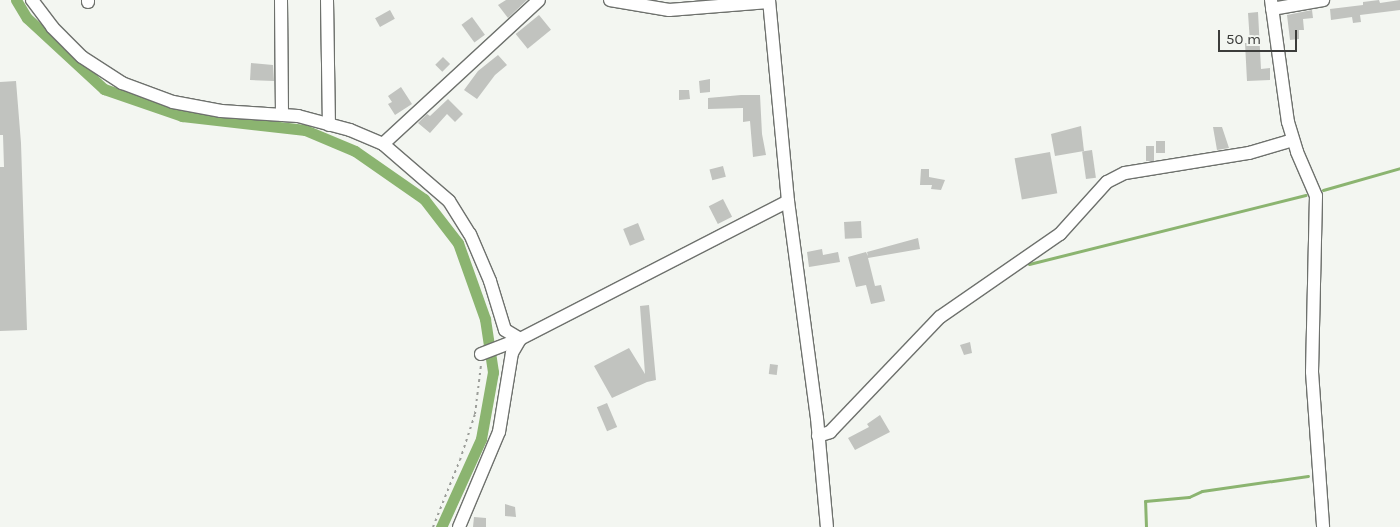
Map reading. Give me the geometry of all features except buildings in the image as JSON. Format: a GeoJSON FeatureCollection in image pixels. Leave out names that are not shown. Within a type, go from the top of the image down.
{"type":"FeatureCollection","features":[{"type":"Feature","properties":{"kind":"street"},"geometry":{"type":"LineString","coordinates":[[32,0],[52,27],[82,57],[122,83],[173,102],[221,111],[298,116],[329,124],[383,144],[449,200],[470,234],[490,281],[505,330],[520,339]]}},
{"type":"Feature","properties":{"kind":"street"},"geometry":{"type":"LineString","coordinates":[[281,0],[282,115]]}},
{"type":"Feature","properties":{"kind":"street"},"geometry":{"type":"LineString","coordinates":[[327,0],[329,124]]}},
{"type":"Feature","properties":{"kind":"street"},"geometry":{"type":"LineString","coordinates":[[383,144],[539,0]]}},
{"type":"Feature","properties":{"kind":"street"},"geometry":{"type":"LineString","coordinates":[[610,0],[669,10],[769,1],[788,201],[818,436],[826,527]]}},
{"type":"Feature","properties":{"kind":"street"},"geometry":{"type":"LineString","coordinates":[[1323,0],[1271,4],[1288,122],[1293,140],[1316,196],[1312,372],[1323,527]]}},
{"type":"Feature","properties":{"kind":"street"},"geometry":{"type":"LineString","coordinates":[[818,436],[830,432],[940,317],[1060,234],[1107,182],[1126,173],[1249,152],[1293,140]]}},
{"type":"Feature","properties":{"kind":"street"},"geometry":{"type":"LineString","coordinates":[[481,354],[520,339],[788,201]]}},
{"type":"Feature","properties":{"kind":"street"},"geometry":{"type":"LineString","coordinates":[[459,527],[499,432],[512,353],[520,339]]}},
{"type":"Feature","properties":{"kind":"path"},"geometry":{"type":"LineString","coordinates":[[433,527],[460,460],[475,414],[481,354]]}},
{"type":"Feature","properties":{"kind":"waterway"},"geometry":{"type":"LineString","coordinates":[[16,0],[27,18],[104,89],[182,116],[305,130],[355,151],[424,199],[458,243],[485,319],[493,372],[481,439],[441,527]]}},
{"type":"Feature","properties":{"kind":"waterway"},"geometry":{"type":"LineString","coordinates":[[1323,190],[1400,168]]}},
{"type":"Feature","properties":{"kind":"waterway"},"geometry":{"type":"LineString","coordinates":[[1029,264],[1306,195]]}},
{"type":"Feature","properties":{"kind":"waterway"},"geometry":{"type":"LineString","coordinates":[[1146,527],[1145,501],[1189,497],[1202,491],[1308,476]]}}]}
